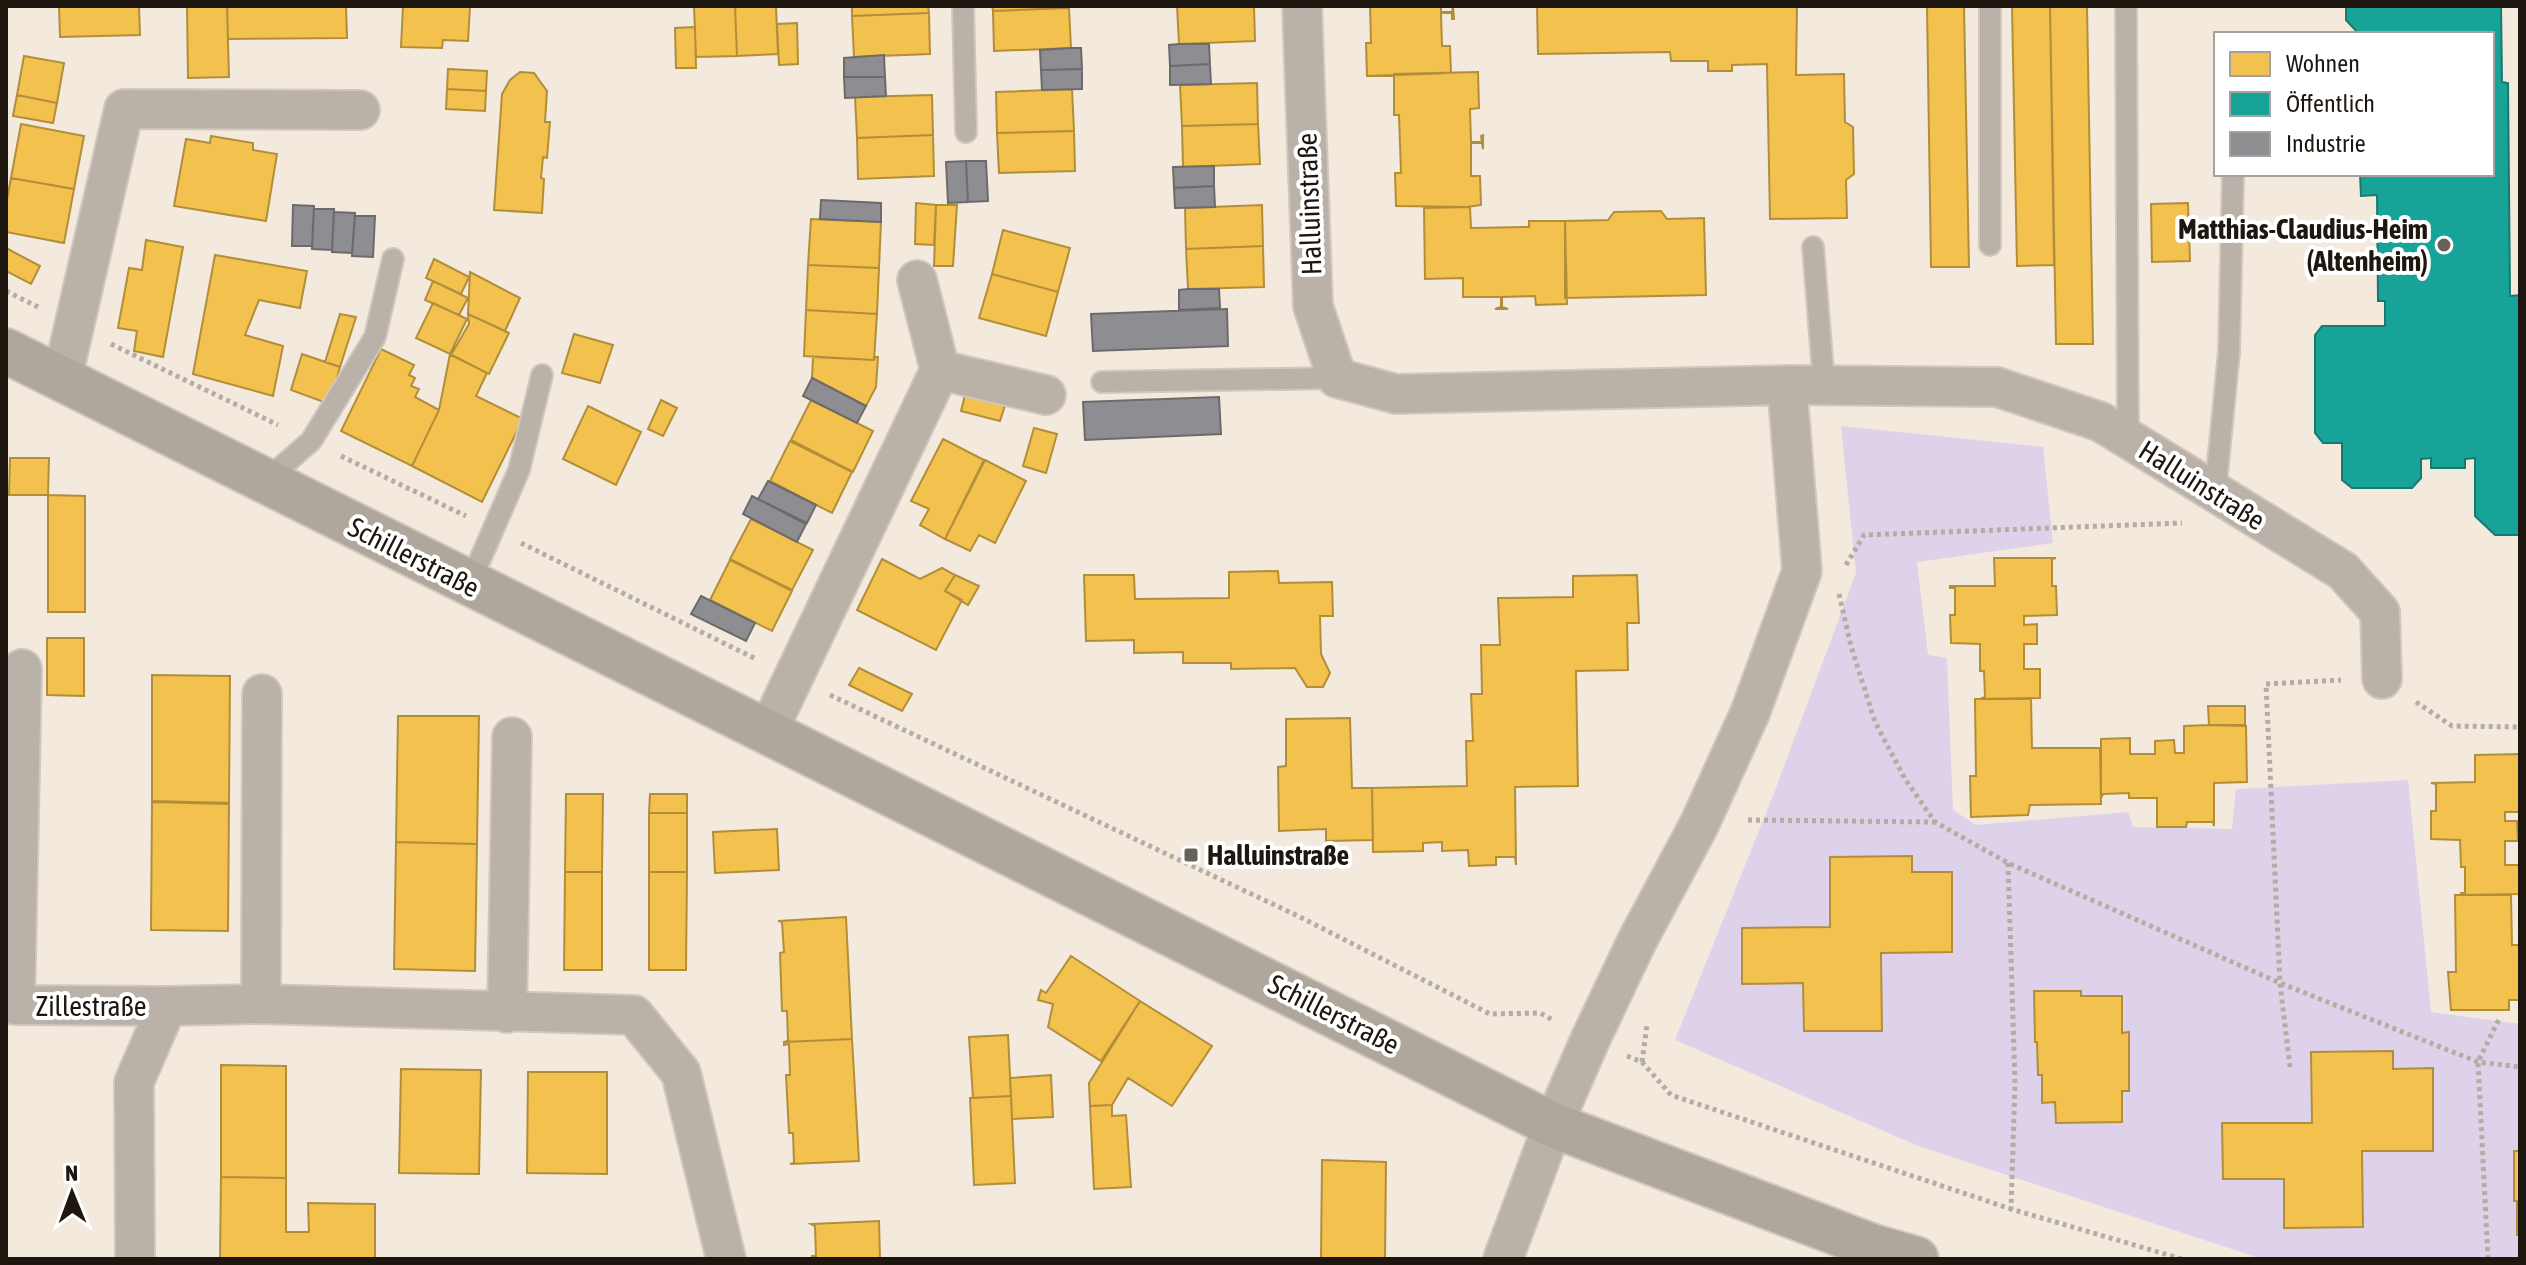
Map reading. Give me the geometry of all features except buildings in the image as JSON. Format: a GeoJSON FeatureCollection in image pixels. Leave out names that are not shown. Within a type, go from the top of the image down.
{"type":"FeatureCollection","features":[{"type":"Feature","properties":{"kind":"main road","name":"Schillerstraße"},"geometry":{"type":"LineString","coordinates":[[6,351],[1553,1125],[1874,1247],[1916,1259]]}},
{"type":"Feature","properties":{"kind":"street","name":"Halluinstraße"},"geometry":{"type":"LineString","coordinates":[[1302,6],[1313,306],[1337,378],[1396,394],[1787,385],[1997,387],[2101,422],[2343,571],[2380,612],[2382,679]]}},
{"type":"Feature","properties":{"kind":"street"},"geometry":{"type":"LineString","coordinates":[[62,379],[124,109],[360,110]]}},
{"type":"Feature","properties":{"kind":"street"},"geometry":{"type":"LineString","coordinates":[[767,733],[940,370],[917,280]]}},
{"type":"Feature","properties":{"kind":"street"},"geometry":{"type":"LineString","coordinates":[[940,370],[1046,395]]}},
{"type":"Feature","properties":{"kind":"street"},"geometry":{"type":"LineString","coordinates":[[1503,1259],[1553,1125],[1590,1040],[1637,941],[1699,825],[1750,713],[1819,576],[1787,385]]}},
{"type":"Feature","properties":{"kind":"street","name":"Zillestraße"},"geometry":{"type":"LineString","coordinates":[[22,669],[15,1005],[261,1004],[634,1015],[681,1073],[726,1259]]}},
{"type":"Feature","properties":{"kind":"street"},"geometry":{"type":"LineString","coordinates":[[261,1004],[262,694]]}},
{"type":"Feature","properties":{"kind":"street"},"geometry":{"type":"LineString","coordinates":[[507,1013],[512,737]]}},
{"type":"Feature","properties":{"kind":"street","name":"Zillestraße"},"geometry":{"type":"LineString","coordinates":[[135,1259],[134,1082],[167,1006]]}},
{"type":"Feature","properties":{"kind":"lane"},"geometry":{"type":"LineString","coordinates":[[963,6],[966,132]]}},
{"type":"Feature","properties":{"kind":"lane"},"geometry":{"type":"LineString","coordinates":[[1990,6],[1990,245]]}},
{"type":"Feature","properties":{"kind":"lane"},"geometry":{"type":"LineString","coordinates":[[2126,6],[2128,440]]}},
{"type":"Feature","properties":{"kind":"lane"},"geometry":{"type":"LineString","coordinates":[[2215,494],[2229,352],[2233,176]]}},
{"type":"Feature","properties":{"kind":"lane"},"geometry":{"type":"LineString","coordinates":[[1813,247],[1824,385]]}},
{"type":"Feature","properties":{"kind":"lane"},"geometry":{"type":"LineString","coordinates":[[264,482],[311,441],[375,337],[393,259]]}},
{"type":"Feature","properties":{"kind":"lane"},"geometry":{"type":"LineString","coordinates":[[469,585],[519,470],[542,375]]}},
{"type":"Feature","properties":{"kind":"lane"},"geometry":{"type":"LineString","coordinates":[[1102,382],[1337,378]]}},
{"type":"Feature","properties":{"kind":"path"},"geometry":{"type":"LineString","coordinates":[[2215,494],[2199,522],[1864,535],[1819,576],[1851,646],[1875,722],[1905,779],[1935,822],[2008,863],[2280,983],[2478,1062],[2520,1067]]}},
{"type":"Feature","properties":{"kind":"path"},"geometry":{"type":"LineString","coordinates":[[2290,1067],[2280,983],[2266,684],[2382,679],[2452,726],[2520,727]]}},
{"type":"Feature","properties":{"kind":"path"},"geometry":{"type":"LineString","coordinates":[[1699,825],[1743,820],[1935,822]]}},
{"type":"Feature","properties":{"kind":"path"},"geometry":{"type":"LineString","coordinates":[[2008,863],[2015,1083],[2011,1209]]}},
{"type":"Feature","properties":{"kind":"path"},"geometry":{"type":"LineString","coordinates":[[1647,1017],[1642,1062],[1671,1095],[2011,1209],[2182,1259]]}},
{"type":"Feature","properties":{"kind":"path"},"geometry":{"type":"LineString","coordinates":[[2488,1259],[2478,1062],[2499,1019]]}},
{"type":"Feature","properties":{"kind":"shaded area"},"geometry":{"type":"Polygon","coordinates":[[[1841,426],[2043,447],[2053,543],[1917,562],[1928,655],[1947,658],[1953,810],[1976,825],[2128,812],[2133,827],[2232,829],[2236,789],[2408,780],[2431,1012],[2520,1024],[2520,1259],[2262,1259],[1916,1145],[1675,1040],[1774,793],[1856,573],[1841,426]]]}},
{"type":"Feature","properties":{"kind":"place","name":"Matthias-Claudius-Heim (Altenheim)"},"geometry":{"type":"Point","coordinates":[2444,245]}},
{"type":"Feature","properties":{"kind":"place","name":"Halluinstraße"},"geometry":{"type":"Point","coordinates":[1191,855]}}]}
